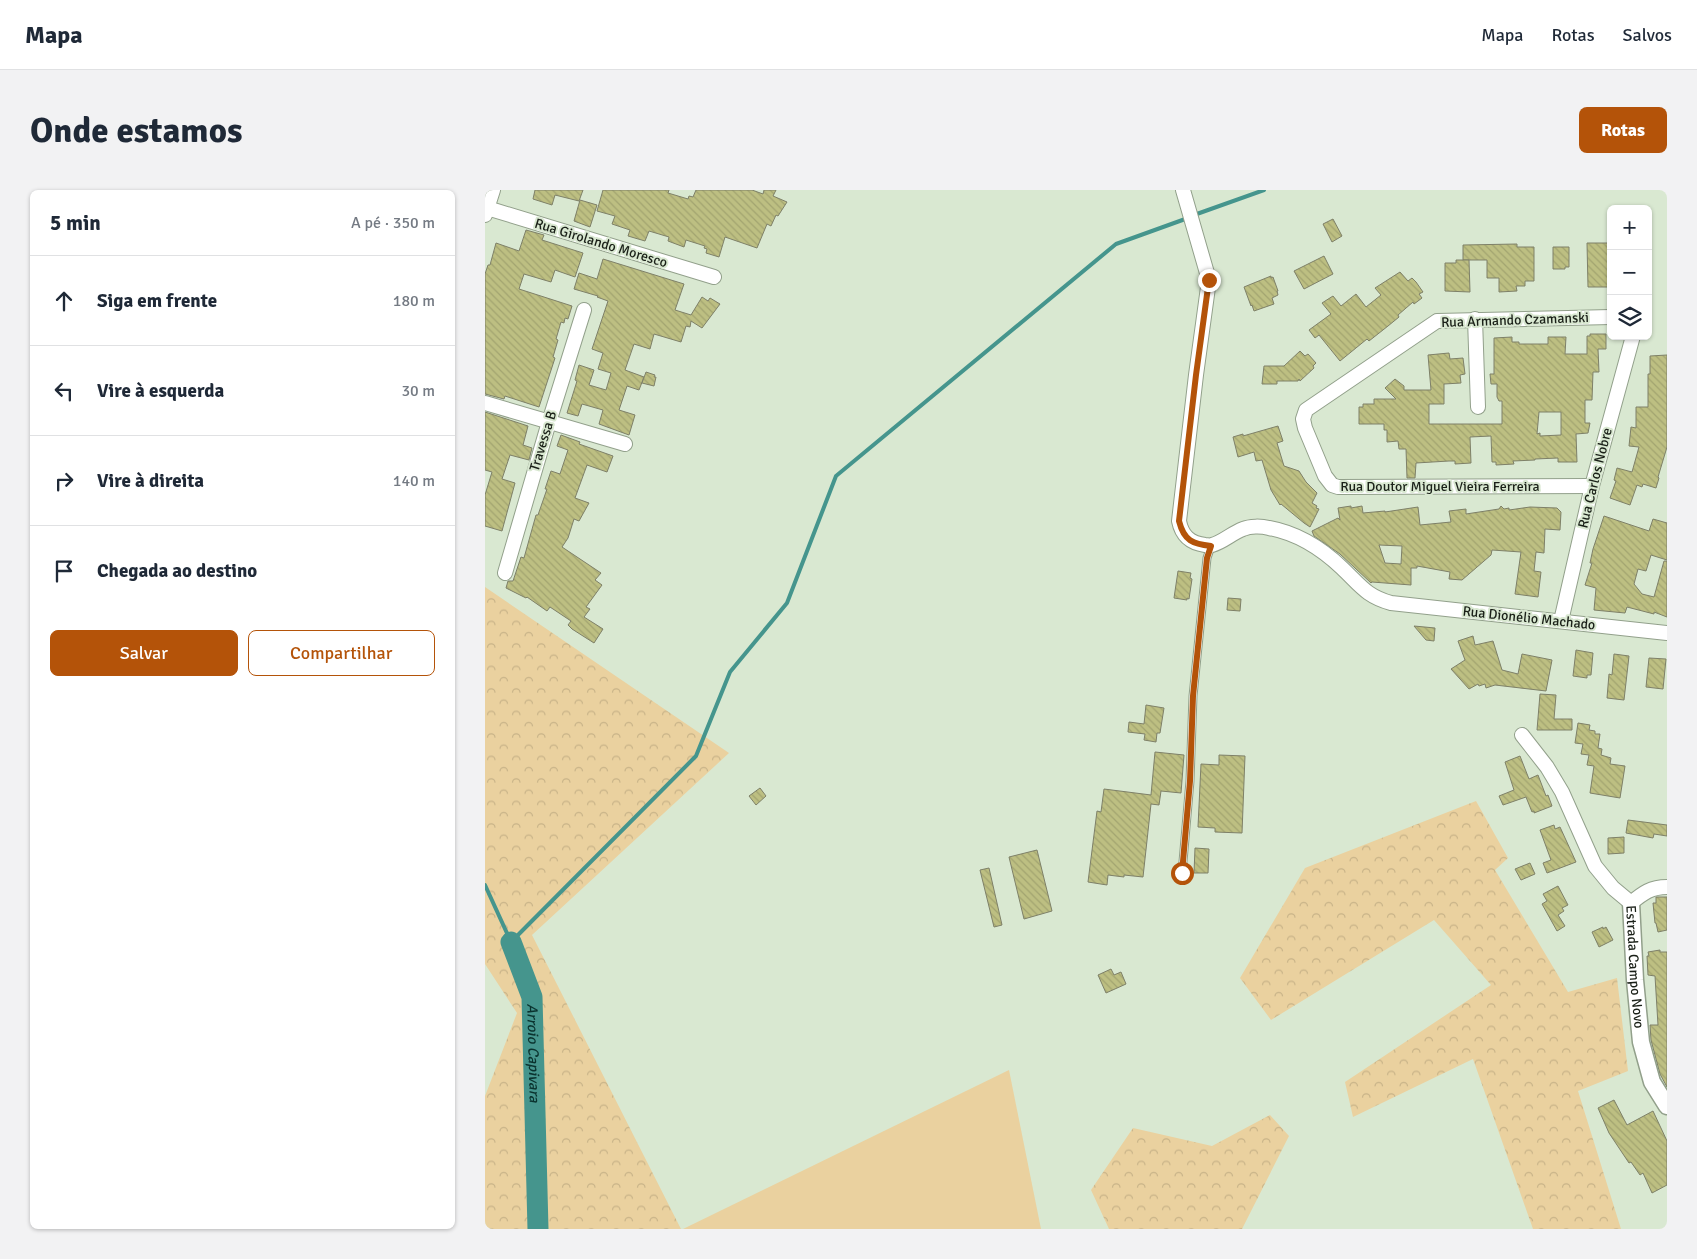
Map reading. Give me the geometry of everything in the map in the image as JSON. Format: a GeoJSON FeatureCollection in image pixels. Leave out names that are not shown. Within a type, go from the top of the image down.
{"type":"FeatureCollection","features":[{"type":"Feature","properties":{"kind":"street"},"geometry":{"type":"LineString","coordinates":[[486,212],[493,190]]}},
{"type":"Feature","properties":{"kind":"street"},"geometry":{"type":"LineString","coordinates":[[1183,190],[1209,280],[1179,521],[1189,541],[1211,546]]}},
{"type":"Feature","properties":{"kind":"street","name":"Rua Girolando Moresco"},"geometry":{"type":"LineString","coordinates":[[486,212],[714,278]]}},
{"type":"Feature","properties":{"kind":"street","name":"Travessa B"},"geometry":{"type":"LineString","coordinates":[[505,573],[549,422],[585,310]]}},
{"type":"Feature","properties":{"kind":"street","name":"Rua Armando Czamanski"},"geometry":{"type":"LineString","coordinates":[[1303,419],[1306,410],[1437,321],[1607,317]]}},
{"type":"Feature","properties":{"kind":"street"},"geometry":{"type":"LineString","coordinates":[[1475,319],[1478,407]]}},
{"type":"Feature","properties":{"kind":"street","name":"Rua Carlos Nobre"},"geometry":{"type":"LineString","coordinates":[[1561,621],[1592,486],[1632,340]]}},
{"type":"Feature","properties":{"kind":"street"},"geometry":{"type":"LineString","coordinates":[[485,403],[625,444]]}},
{"type":"Feature","properties":{"kind":"street","name":"Rua Doutor Miguel Vieira Ferreira"},"geometry":{"type":"LineString","coordinates":[[1303,419],[1325,476],[1333,485],[1338,487],[1592,486]]}},
{"type":"Feature","properties":{"kind":"street","name":"Rua Dionélio Machado"},"geometry":{"type":"LineString","coordinates":[[1211,546],[1244,528],[1263,526],[1280,530],[1307,542],[1328,556],[1367,594],[1377,600],[1391,604],[1667,633]]}},
{"type":"Feature","properties":{"kind":"street","name":"Estrada Campo Novo"},"geometry":{"type":"LineString","coordinates":[[1522,735],[1547,767],[1562,792],[1595,866],[1613,888],[1631,903],[1635,980],[1641,1042],[1652,1082],[1667,1106]]}},
{"type":"Feature","properties":{"kind":"street"},"geometry":{"type":"LineString","coordinates":[[1631,903],[1643,893],[1655,887],[1667,887]]}},
{"type":"Feature","properties":{"kind":"lane"},"geometry":{"type":"LineString","coordinates":[[1182,873],[1190,781],[1193,696],[1207,558],[1211,546]]}},
{"type":"Feature","properties":{"kind":"green space"},"geometry":{"type":"Polygon","coordinates":[[[485,587],[729,753],[532,935],[681,1229],[485,1229],[485,1096],[517,1013],[485,964],[485,587]]]}},
{"type":"Feature","properties":{"kind":"green space"},"geometry":{"type":"Polygon","coordinates":[[[1476,801],[1508,858],[1495,870],[1568,992],[1617,978],[1628,1071],[1578,1091],[1621,1229],[1533,1229],[1473,1059],[1353,1117],[1345,1082],[1491,985],[1434,920],[1271,1020],[1240,978],[1305,868],[1476,801]]]}},
{"type":"Feature","properties":{"kind":"green space"},"geometry":{"type":"Polygon","coordinates":[[[1009,1070],[1041,1229],[683,1229],[1009,1070]]]}},
{"type":"Feature","properties":{"kind":"green space"},"geometry":{"type":"Polygon","coordinates":[[[1270,1115],[1289,1136],[1242,1229],[1109,1229],[1091,1190],[1133,1128],[1212,1146],[1270,1115]]]}},
{"type":"Feature","properties":{"kind":"building"},"geometry":{"type":"Polygon","coordinates":[[[535,190],[583,190],[579,201],[555,195],[552,205],[533,199],[535,190]]]}},
{"type":"Feature","properties":{"kind":"building"},"geometry":{"type":"Polygon","coordinates":[[[603,190],[669,190],[668,193],[688,199],[689,196],[693,197],[696,190],[752,190],[763,194],[764,190],[776,190],[773,196],[787,202],[778,216],[776,215],[771,226],[767,224],[757,248],[725,237],[719,257],[706,253],[707,249],[704,248],[705,246],[686,240],[684,247],[668,241],[669,237],[649,231],[645,241],[628,236],[630,230],[612,224],[615,216],[597,211],[603,190]]]}},
{"type":"Feature","properties":{"kind":"building"},"geometry":{"type":"Polygon","coordinates":[[[580,200],[597,205],[590,227],[574,221],[580,200]]]}},
{"type":"Feature","properties":{"kind":"building"},"geometry":{"type":"Polygon","coordinates":[[[1333,219],[1342,236],[1332,242],[1323,224],[1333,219]]]}},
{"type":"Feature","properties":{"kind":"building"},"geometry":{"type":"Polygon","coordinates":[[[526,230],[544,235],[542,240],[583,253],[575,277],[555,270],[551,282],[524,274],[519,289],[572,306],[568,319],[565,318],[564,323],[561,322],[553,357],[555,358],[539,407],[505,396],[504,399],[485,394],[485,274],[488,265],[490,265],[496,243],[519,251],[526,230]]]}},
{"type":"Feature","properties":{"kind":"building"},"geometry":{"type":"Polygon","coordinates":[[[1587,243],[1607,243],[1607,287],[1588,287],[1587,243]]]}},
{"type":"Feature","properties":{"kind":"building"},"geometry":{"type":"Polygon","coordinates":[[[1517,244],[1517,247],[1534,247],[1534,281],[1525,281],[1525,286],[1516,286],[1517,291],[1499,292],[1499,278],[1487,278],[1487,260],[1463,260],[1463,245],[1517,244]]]}},
{"type":"Feature","properties":{"kind":"building"},"geometry":{"type":"Polygon","coordinates":[[[1553,247],[1569,247],[1569,267],[1553,269],[1553,247]]]}},
{"type":"Feature","properties":{"kind":"building"},"geometry":{"type":"Polygon","coordinates":[[[1324,256],[1333,274],[1304,289],[1294,271],[1324,256]]]}},
{"type":"Feature","properties":{"kind":"building"},"geometry":{"type":"Polygon","coordinates":[[[603,259],[684,284],[675,310],[691,315],[702,297],[708,301],[710,298],[720,304],[702,328],[691,321],[690,327],[686,326],[681,342],[654,334],[650,349],[634,344],[625,370],[644,377],[639,390],[627,386],[619,410],[635,415],[629,435],[599,424],[603,410],[582,404],[578,416],[567,413],[577,381],[575,380],[579,365],[594,370],[589,385],[606,390],[611,373],[598,369],[603,353],[592,349],[608,301],[574,289],[579,273],[597,279],[603,259]]]}},
{"type":"Feature","properties":{"kind":"building"},"geometry":{"type":"Polygon","coordinates":[[[1456,260],[1469,260],[1470,292],[1445,291],[1445,263],[1456,263],[1456,260]]]}},
{"type":"Feature","properties":{"kind":"building"},"geometry":{"type":"Polygon","coordinates":[[[1400,272],[1408,281],[1412,278],[1416,282],[1423,292],[1419,294],[1422,298],[1414,304],[1413,302],[1388,326],[1369,341],[1367,339],[1340,361],[1319,335],[1315,338],[1309,330],[1331,314],[1322,303],[1333,296],[1341,306],[1356,294],[1366,307],[1381,295],[1375,288],[1400,272]]]}},
{"type":"Feature","properties":{"kind":"building"},"geometry":{"type":"Polygon","coordinates":[[[1271,276],[1278,291],[1278,295],[1272,298],[1274,304],[1254,311],[1244,287],[1271,276]]]}},
{"type":"Feature","properties":{"kind":"building"},"geometry":{"type":"Polygon","coordinates":[[[1590,334],[1606,334],[1606,349],[1598,349],[1599,372],[1593,372],[1592,400],[1585,400],[1585,423],[1590,423],[1588,433],[1576,434],[1577,462],[1558,462],[1558,458],[1513,461],[1514,464],[1496,465],[1496,462],[1492,462],[1491,436],[1470,437],[1471,463],[1455,464],[1455,461],[1449,461],[1416,463],[1415,478],[1407,478],[1406,449],[1399,449],[1398,441],[1387,442],[1387,430],[1384,430],[1384,424],[1359,424],[1359,407],[1363,407],[1363,404],[1374,404],[1374,399],[1396,399],[1385,388],[1395,379],[1404,386],[1404,390],[1431,390],[1428,355],[1449,353],[1450,359],[1463,358],[1465,374],[1460,375],[1461,383],[1444,384],[1444,404],[1429,404],[1429,424],[1502,424],[1502,401],[1499,401],[1497,397],[1497,384],[1491,384],[1490,374],[1494,374],[1494,338],[1512,337],[1512,342],[1519,342],[1519,344],[1548,344],[1548,337],[1566,337],[1565,354],[1587,354],[1587,336],[1590,336],[1590,334]],[[1539,412],[1537,434],[1540,433],[1540,436],[1561,435],[1561,412],[1539,412]]]}},
{"type":"Feature","properties":{"kind":"building"},"geometry":{"type":"Polygon","coordinates":[[[1300,351],[1305,356],[1308,354],[1316,363],[1313,366],[1314,368],[1300,381],[1299,379],[1298,381],[1277,381],[1277,384],[1262,384],[1264,366],[1284,366],[1300,351]]]}},
{"type":"Feature","properties":{"kind":"building"},"geometry":{"type":"Polygon","coordinates":[[[1667,355],[1667,447],[1656,488],[1643,484],[1642,487],[1637,485],[1630,505],[1610,498],[1616,481],[1614,480],[1617,468],[1632,472],[1639,447],[1629,446],[1631,427],[1636,428],[1636,407],[1648,407],[1650,356],[1667,355]]]}},
{"type":"Feature","properties":{"kind":"building"},"geometry":{"type":"Polygon","coordinates":[[[646,372],[655,375],[654,386],[642,383],[646,372]]]}},
{"type":"Feature","properties":{"kind":"building"},"geometry":{"type":"Polygon","coordinates":[[[485,412],[528,426],[523,445],[532,448],[529,460],[510,455],[502,479],[515,483],[502,531],[485,526],[485,495],[492,472],[485,470],[485,412]]]}},
{"type":"Feature","properties":{"kind":"building"},"geometry":{"type":"Polygon","coordinates":[[[1278,426],[1283,441],[1277,443],[1284,466],[1299,471],[1306,482],[1317,493],[1312,503],[1319,509],[1310,527],[1280,505],[1271,490],[1262,460],[1256,461],[1254,452],[1238,457],[1233,437],[1278,426]]]}},
{"type":"Feature","properties":{"kind":"building"},"geometry":{"type":"Polygon","coordinates":[[[561,435],[580,442],[579,444],[613,456],[607,472],[587,465],[575,498],[589,503],[579,521],[574,519],[568,538],[562,547],[601,573],[595,580],[602,585],[586,607],[590,609],[584,617],[603,629],[594,643],[572,629],[568,625],[571,621],[550,607],[547,611],[527,597],[506,588],[508,581],[513,581],[521,557],[524,558],[536,515],[538,515],[547,489],[545,489],[551,471],[560,474],[568,450],[557,446],[561,435]]]}},
{"type":"Feature","properties":{"kind":"building"},"geometry":{"type":"Polygon","coordinates":[[[1362,506],[1363,513],[1418,507],[1420,525],[1451,522],[1449,511],[1466,509],[1466,514],[1499,509],[1501,506],[1504,509],[1509,508],[1509,510],[1530,507],[1557,508],[1561,512],[1560,530],[1545,529],[1544,553],[1536,552],[1534,571],[1541,572],[1538,597],[1515,594],[1521,552],[1492,550],[1491,555],[1462,580],[1449,579],[1450,572],[1417,566],[1417,568],[1411,568],[1411,585],[1371,583],[1340,554],[1314,536],[1312,531],[1338,518],[1340,520],[1338,508],[1362,506]],[[1379,545],[1385,563],[1401,564],[1402,546],[1379,545]]]}},
{"type":"Feature","properties":{"kind":"building"},"geometry":{"type":"Polygon","coordinates":[[[1604,516],[1649,531],[1653,519],[1667,523],[1667,560],[1651,555],[1646,571],[1638,569],[1634,584],[1642,594],[1654,597],[1664,561],[1667,561],[1667,617],[1654,612],[1654,614],[1627,607],[1625,613],[1594,610],[1596,588],[1585,585],[1592,563],[1590,563],[1593,549],[1604,516]]]}},
{"type":"Feature","properties":{"kind":"building"},"geometry":{"type":"Polygon","coordinates":[[[1178,571],[1191,573],[1190,578],[1192,579],[1189,599],[1187,598],[1187,600],[1174,598],[1178,571]]]}},
{"type":"Feature","properties":{"kind":"building"},"geometry":{"type":"Polygon","coordinates":[[[1228,598],[1241,599],[1240,611],[1227,610],[1228,598]]]}},
{"type":"Feature","properties":{"kind":"building"},"geometry":{"type":"Polygon","coordinates":[[[1414,626],[1435,628],[1434,641],[1426,640],[1414,626]]]}},
{"type":"Feature","properties":{"kind":"building"},"geometry":{"type":"Polygon","coordinates":[[[1473,636],[1475,645],[1493,641],[1502,670],[1518,674],[1522,654],[1552,660],[1546,691],[1495,685],[1486,688],[1485,684],[1479,686],[1478,684],[1469,689],[1451,669],[1465,660],[1458,641],[1473,636]]]}},
{"type":"Feature","properties":{"kind":"building"},"geometry":{"type":"Polygon","coordinates":[[[1576,650],[1593,653],[1591,675],[1587,675],[1587,678],[1573,676],[1576,650]]]}},
{"type":"Feature","properties":{"kind":"building"},"geometry":{"type":"Polygon","coordinates":[[[1614,654],[1629,656],[1624,700],[1607,698],[1609,674],[1612,675],[1614,654]]]}},
{"type":"Feature","properties":{"kind":"building"},"geometry":{"type":"Polygon","coordinates":[[[1649,658],[1666,659],[1663,689],[1646,687],[1649,658]]]}},
{"type":"Feature","properties":{"kind":"building"},"geometry":{"type":"Polygon","coordinates":[[[1540,694],[1556,695],[1554,719],[1572,719],[1572,730],[1537,730],[1540,694]]]}},
{"type":"Feature","properties":{"kind":"building"},"geometry":{"type":"Polygon","coordinates":[[[1146,705],[1164,708],[1160,733],[1157,733],[1156,742],[1144,740],[1145,734],[1128,732],[1129,722],[1144,724],[1146,705]]]}},
{"type":"Feature","properties":{"kind":"building"},"geometry":{"type":"Polygon","coordinates":[[[1578,723],[1590,725],[1589,730],[1595,731],[1595,734],[1600,734],[1598,748],[1602,749],[1601,755],[1611,758],[1610,764],[1625,766],[1620,798],[1590,793],[1594,766],[1587,765],[1589,755],[1581,754],[1583,744],[1575,743],[1578,723]]]}},
{"type":"Feature","properties":{"kind":"building"},"geometry":{"type":"Polygon","coordinates":[[[1155,752],[1184,755],[1181,793],[1161,791],[1159,805],[1151,804],[1143,877],[1108,875],[1107,885],[1088,882],[1097,811],[1101,812],[1104,789],[1151,795],[1155,752]]]}},
{"type":"Feature","properties":{"kind":"building"},"geometry":{"type":"Polygon","coordinates":[[[1219,755],[1245,756],[1242,833],[1215,832],[1215,828],[1198,827],[1201,764],[1219,765],[1219,755]]]}},
{"type":"Feature","properties":{"kind":"building"},"geometry":{"type":"Polygon","coordinates":[[[1520,756],[1529,779],[1538,775],[1552,806],[1534,813],[1526,797],[1503,805],[1499,796],[1514,790],[1505,762],[1520,756]]]}},
{"type":"Feature","properties":{"kind":"building"},"geometry":{"type":"Polygon","coordinates":[[[760,788],[766,796],[756,805],[749,796],[760,788]]]}},
{"type":"Feature","properties":{"kind":"building"},"geometry":{"type":"Polygon","coordinates":[[[1628,820],[1667,825],[1667,836],[1654,834],[1653,838],[1626,833],[1628,820]]]}},
{"type":"Feature","properties":{"kind":"building"},"geometry":{"type":"Polygon","coordinates":[[[1554,825],[1555,829],[1560,827],[1576,862],[1547,873],[1543,863],[1551,860],[1540,830],[1554,825]]]}},
{"type":"Feature","properties":{"kind":"building"},"geometry":{"type":"Polygon","coordinates":[[[1624,837],[1624,853],[1608,854],[1608,838],[1624,837]]]}},
{"type":"Feature","properties":{"kind":"building"},"geometry":{"type":"Polygon","coordinates":[[[1195,848],[1209,849],[1208,873],[1194,873],[1195,848]]]}},
{"type":"Feature","properties":{"kind":"building"},"geometry":{"type":"Polygon","coordinates":[[[1037,850],[1052,911],[1024,919],[1009,857],[1037,850]]]}},
{"type":"Feature","properties":{"kind":"building"},"geometry":{"type":"Polygon","coordinates":[[[1530,863],[1535,874],[1521,880],[1515,869],[1530,863]]]}},
{"type":"Feature","properties":{"kind":"building"},"geometry":{"type":"Polygon","coordinates":[[[989,868],[1002,925],[994,927],[980,870],[989,868]]]}},
{"type":"Feature","properties":{"kind":"building"},"geometry":{"type":"Polygon","coordinates":[[[1558,886],[1568,905],[1562,908],[1564,911],[1558,915],[1565,926],[1557,931],[1542,904],[1547,901],[1543,894],[1558,886]]]}},
{"type":"Feature","properties":{"kind":"building"},"geometry":{"type":"Polygon","coordinates":[[[1656,897],[1667,897],[1667,930],[1658,932],[1653,903],[1656,903],[1656,897]]]}},
{"type":"Feature","properties":{"kind":"building"},"geometry":{"type":"Polygon","coordinates":[[[1603,927],[1603,929],[1606,927],[1613,940],[1599,947],[1592,932],[1603,927]]]}},
{"type":"Feature","properties":{"kind":"building"},"geometry":{"type":"Polygon","coordinates":[[[1660,950],[1660,952],[1667,952],[1667,1087],[1660,1074],[1651,1040],[1650,1025],[1658,1025],[1655,976],[1648,975],[1647,956],[1649,956],[1648,952],[1660,950]]]}},
{"type":"Feature","properties":{"kind":"building"},"geometry":{"type":"Polygon","coordinates":[[[1111,969],[1114,975],[1121,972],[1126,984],[1106,993],[1098,975],[1111,969]]]}},
{"type":"Feature","properties":{"kind":"building"},"geometry":{"type":"Polygon","coordinates":[[[1614,1100],[1627,1125],[1653,1111],[1667,1141],[1667,1185],[1652,1193],[1643,1173],[1640,1175],[1631,1162],[1629,1163],[1609,1133],[1598,1108],[1614,1100]]]}},
{"type":"Feature","properties":{"kind":"waterway"},"geometry":{"type":"LineString","coordinates":[[1194,215],[1264,190]]}},
{"type":"Feature","properties":{"kind":"waterway"},"geometry":{"type":"LineString","coordinates":[[485,885],[511,942],[696,756],[730,672],[787,603],[836,476],[1116,244],[1188,218]]}},
{"type":"Feature","properties":{"kind":"waterway","name":"Arroio Capivara"},"geometry":{"type":"LineString","coordinates":[[511,942],[532,997],[538,1229]]}},
{"type":"Feature","properties":{"kind":"route"},"geometry":{"type":"LineString","coordinates":[[1182,873],[1190,781],[1193,696],[1207,558],[1211,546],[1189,541],[1179,521],[1209,280]]}}]}
